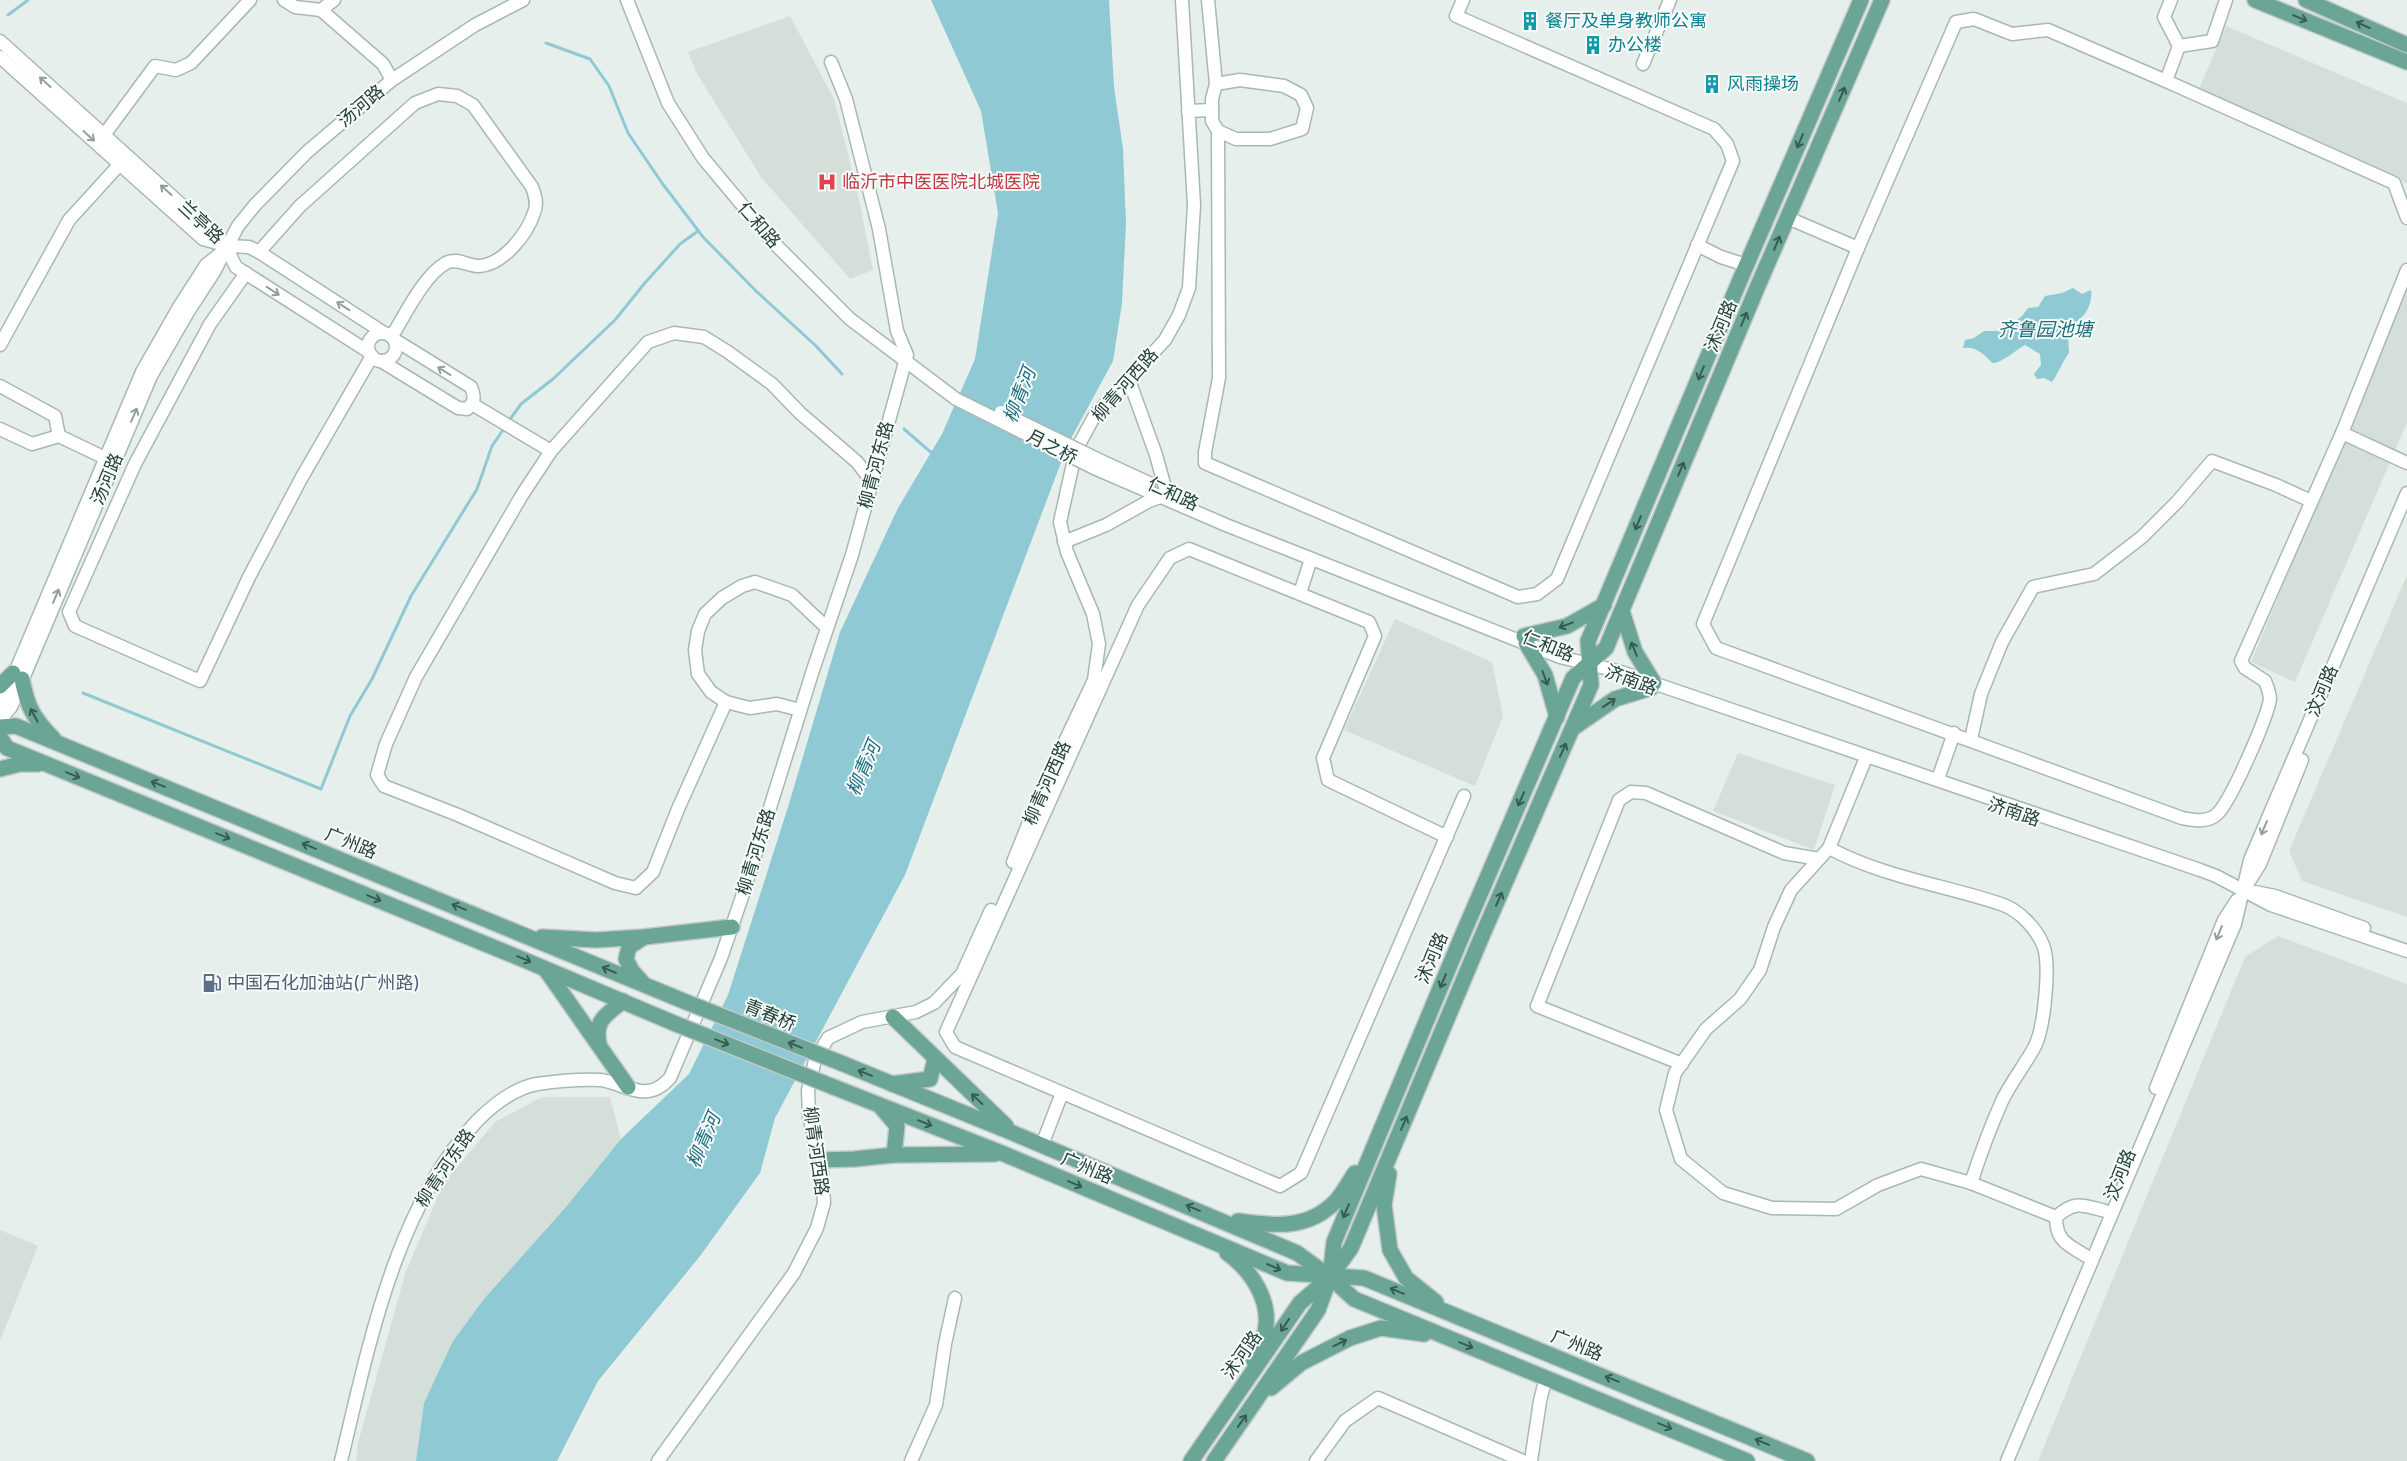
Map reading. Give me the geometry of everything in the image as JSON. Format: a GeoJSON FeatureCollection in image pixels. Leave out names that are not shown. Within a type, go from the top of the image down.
{"type":"FeatureCollection","features":[{"type":"Feature","properties":{"kind":"main road","name":"沭河路"},"geometry":{"type":"LineString","coordinates":[[1191,1461],[1300,1303],[1330,1277],[1352,1248],[1591,685],[1588,641],[1746,265],[1861,0]]}},
{"type":"Feature","properties":{"kind":"main road","name":"沭河路"},"geometry":{"type":"LineString","coordinates":[[1214,1461],[1318,1310],[1330,1277],[1334,1242],[1573,678],[1606,648],[1882,0]]}},
{"type":"Feature","properties":{"kind":"main road"},"geometry":{"type":"LineString","coordinates":[[2255,0],[2407,62]]}},
{"type":"Feature","properties":{"kind":"main road"},"geometry":{"type":"LineString","coordinates":[[2306,0],[2407,45]]}},
{"type":"Feature","properties":{"kind":"main road"},"geometry":{"type":"LineString","coordinates":[[1557,717],[1545,675],[1525,640],[1567,626],[1604,605]]}},
{"type":"Feature","properties":{"kind":"main road"},"geometry":{"type":"LineString","coordinates":[[1573,728],[1615,699],[1652,686],[1635,652],[1622,611]]}},
{"type":"Feature","properties":{"kind":"main road"},"geometry":{"type":"LineString","coordinates":[[0,686],[18,676],[26,704],[40,725],[60,744]]}},
{"type":"Feature","properties":{"kind":"main road","name":"广州路"},"geometry":{"type":"LineString","coordinates":[[0,727],[16,726],[686,1002]]}},
{"type":"Feature","properties":{"kind":"main road"},"geometry":{"type":"LineString","coordinates":[[0,737],[7,748],[623,1001],[603,1017],[596,1031],[599,1044]]}},
{"type":"Feature","properties":{"kind":"main road"},"geometry":{"type":"LineString","coordinates":[[0,769],[20,764],[47,764]]}},
{"type":"Feature","properties":{"kind":"main road"},"geometry":{"type":"LineString","coordinates":[[532,937],[596,940],[644,937],[732,927]]}},
{"type":"Feature","properties":{"kind":"main road"},"geometry":{"type":"LineString","coordinates":[[644,937],[629,947],[626,959],[632,971],[646,985]]}},
{"type":"Feature","properties":{"kind":"main road"},"geometry":{"type":"LineString","coordinates":[[544,968],[628,1087]]}},
{"type":"Feature","properties":{"kind":"main road","name":"广州路"},"geometry":{"type":"LineString","coordinates":[[623,1001],[830,1086],[1004,1154],[1287,1273],[1364,1278],[1807,1461]]}},
{"type":"Feature","properties":{"kind":"main road","name":"青春桥"},"geometry":{"type":"LineString","coordinates":[[686,1002],[840,1063]]}},
{"type":"Feature","properties":{"kind":"main road"},"geometry":{"type":"LineString","coordinates":[[893,1017],[1013,1133]]}},
{"type":"Feature","properties":{"kind":"main road"},"geometry":{"type":"LineString","coordinates":[[892,1084],[930,1079],[935,1059]]}},
{"type":"Feature","properties":{"kind":"main road","name":"广州路"},"geometry":{"type":"LineString","coordinates":[[840,1063],[1042,1145],[1297,1253],[1330,1277],[1354,1299],[1747,1461]]}},
{"type":"Feature","properties":{"kind":"main road"},"geometry":{"type":"LineString","coordinates":[[879,1105],[897,1126],[894,1155]]}},
{"type":"Feature","properties":{"kind":"main road"},"geometry":{"type":"LineString","coordinates":[[1219,1219],[1273,1226],[1307,1221],[1336,1201],[1373,1147]]}},
{"type":"Feature","properties":{"kind":"main road"},"geometry":{"type":"LineString","coordinates":[[1393,1150],[1384,1205],[1390,1250],[1406,1278],[1451,1314]]}},
{"type":"Feature","properties":{"kind":"main road"},"geometry":{"type":"LineString","coordinates":[[819,1160],[894,1155],[1004,1154]]}},
{"type":"Feature","properties":{"kind":"main road"},"geometry":{"type":"LineString","coordinates":[[1202,1237],[1240,1262],[1263,1296],[1265,1331],[1246,1383]]}},
{"type":"Feature","properties":{"kind":"main road"},"geometry":{"type":"LineString","coordinates":[[1257,1400],[1301,1362],[1350,1338],[1381,1328],[1445,1336]]}},
{"type":"Feature","properties":{"kind":"street"},"geometry":{"type":"LineString","coordinates":[[104,135],[156,66],[176,70],[191,62],[250,0]]}},
{"type":"Feature","properties":{"kind":"street"},"geometry":{"type":"LineString","coordinates":[[284,0],[295,6],[321,10],[383,64],[392,80]]}},
{"type":"Feature","properties":{"kind":"street"},"geometry":{"type":"LineString","coordinates":[[321,10],[334,0]]}},
{"type":"Feature","properties":{"kind":"street","name":"汤河路"},"geometry":{"type":"LineString","coordinates":[[0,708],[18,676],[151,376],[238,226],[255,205],[307,152],[392,80],[475,25],[523,0]]}},
{"type":"Feature","properties":{"kind":"street"},"geometry":{"type":"LineString","coordinates":[[618,0],[630,2]]}},
{"type":"Feature","properties":{"kind":"street","name":"柳青河西路"},"geometry":{"type":"LineString","coordinates":[[658,1461],[794,1272],[817,1228],[824,1203],[819,1160],[809,1116],[808,1090],[816,1060],[828,1038],[862,1022],[916,1012],[934,1003],[962,974],[1009,874],[1042,790],[1094,680],[1099,644],[1093,614],[1066,552],[1060,522],[1076,450],[1095,415],[1165,340],[1179,314],[1189,288],[1194,205],[1182,0]]}},
{"type":"Feature","properties":{"kind":"street"},"geometry":{"type":"LineString","coordinates":[[1208,0],[1216,84],[1212,99],[1212,121],[1218,131],[1219,378],[1205,452],[1206,463],[1518,598],[1537,594],[1557,579],[1733,161],[1727,144],[1714,129],[1456,16],[1463,0]]}},
{"type":"Feature","properties":{"kind":"street"},"geometry":{"type":"LineString","coordinates":[[1642,64],[1670,0]]}},
{"type":"Feature","properties":{"kind":"street"},"geometry":{"type":"LineString","coordinates":[[2166,81],[2179,46],[2164,17],[2171,0]]}},
{"type":"Feature","properties":{"kind":"street"},"geometry":{"type":"LineString","coordinates":[[2179,46],[2212,41],[2226,0]]}},
{"type":"Feature","properties":{"kind":"street","name":"仁和路"},"geometry":{"type":"LineString","coordinates":[[630,2],[674,101],[708,155],[777,238],[854,315],[906,358],[957,395]]}},
{"type":"Feature","properties":{"kind":"street"},"geometry":{"type":"LineString","coordinates":[[2407,218],[2394,182],[2166,81],[2048,30],[2012,34],[1974,19],[1956,22],[1858,248],[1702,624],[1716,648],[1971,739],[2182,818],[2199,821],[2216,816],[2228,800],[2240,776],[2264,718],[2270,698],[2265,681],[2245,668],[2241,662],[2342,433],[2407,270]]}},
{"type":"Feature","properties":{"kind":"street","name":"兰亭路"},"geometry":{"type":"LineString","coordinates":[[0,41],[228,246]]}},
{"type":"Feature","properties":{"kind":"street","name":"兰亭路"},"geometry":{"type":"LineString","coordinates":[[0,57],[203,238],[228,246]]}},
{"type":"Feature","properties":{"kind":"street"},"geometry":{"type":"LineString","coordinates":[[831,62],[846,99],[879,229],[897,331],[906,358]]}},
{"type":"Feature","properties":{"kind":"street"},"geometry":{"type":"LineString","coordinates":[[1216,84],[1240,80],[1284,86],[1301,95],[1307,108],[1302,129],[1270,139],[1236,139],[1218,131]]}},
{"type":"Feature","properties":{"kind":"street"},"geometry":{"type":"LineString","coordinates":[[259,252],[300,206],[415,103],[438,94],[457,96],[473,105],[532,187],[536,200],[534,212],[513,248],[496,262],[478,266],[460,261],[448,261],[432,273],[390,336]]}},
{"type":"Feature","properties":{"kind":"street"},"geometry":{"type":"LineString","coordinates":[[1188,111],[1212,110]]}},
{"type":"Feature","properties":{"kind":"street"},"geometry":{"type":"LineString","coordinates":[[0,345],[69,220],[120,164]]}},
{"type":"Feature","properties":{"kind":"street"},"geometry":{"type":"LineString","coordinates":[[1788,218],[1858,248]]}},
{"type":"Feature","properties":{"kind":"street"},"geometry":{"type":"LineString","coordinates":[[1697,245],[1721,257],[1746,265]]}},
{"type":"Feature","properties":{"kind":"street"},"geometry":{"type":"LineString","coordinates":[[228,246],[249,248],[259,252],[470,387],[474,396],[472,404],[467,409],[458,408],[374,357],[236,267],[228,246]]}},
{"type":"Feature","properties":{"kind":"street","name":"汤河路"},"geometry":{"type":"LineString","coordinates":[[0,720],[11,707],[18,676],[105,458],[142,372],[179,307],[206,266],[228,246]]}},
{"type":"Feature","properties":{"kind":"street"},"geometry":{"type":"LineString","coordinates":[[246,273],[210,324],[135,464],[78,587],[69,612],[75,626],[200,681],[258,560],[302,477],[374,357],[369,342],[371,338],[379,333],[390,336],[396,347],[392,357],[374,357]]}},
{"type":"Feature","properties":{"kind":"street"},"geometry":{"type":"LineString","coordinates":[[726,702],[678,808],[653,872],[636,888],[615,883],[458,814],[384,786],[377,775],[386,744],[416,677],[493,543],[551,451],[648,342],[674,333],[704,338],[772,384],[800,413],[857,462],[872,482]]}},
{"type":"Feature","properties":{"kind":"street","name":"柳青河东路"},"geometry":{"type":"LineString","coordinates":[[341,1461],[370,1342],[414,1214],[462,1137],[492,1106],[526,1086],[557,1081],[602,1080],[647,1092],[660,1088],[670,1078],[722,958],[800,710],[852,555],[906,358]]}},
{"type":"Feature","properties":{"kind":"street"},"geometry":{"type":"LineString","coordinates":[[1064,542],[1106,526],[1164,494],[1156,455],[1129,380]]}},
{"type":"Feature","properties":{"kind":"street"},"geometry":{"type":"LineString","coordinates":[[0,386],[54,416],[58,436]]}},
{"type":"Feature","properties":{"kind":"street","name":"月之桥"},"geometry":{"type":"LineString","coordinates":[[957,395],[1096,464]]}},
{"type":"Feature","properties":{"kind":"street"},"geometry":{"type":"LineString","coordinates":[[472,404],[551,451]]}},
{"type":"Feature","properties":{"kind":"street"},"geometry":{"type":"LineString","coordinates":[[0,429],[32,444],[58,436],[105,458]]}},
{"type":"Feature","properties":{"kind":"street"},"geometry":{"type":"LineString","coordinates":[[2342,433],[2407,463]]}},
{"type":"Feature","properties":{"kind":"street"},"geometry":{"type":"LineString","coordinates":[[1971,739],[1985,685],[2002,642],[2033,587],[2094,574],[2142,537],[2177,502],[2212,462],[2276,485],[2311,501]]}},
{"type":"Feature","properties":{"kind":"street","name":"仁和路"},"geometry":{"type":"LineString","coordinates":[[1096,464],[1311,559],[1525,640]]}},
{"type":"Feature","properties":{"kind":"street","name":"汶河路"},"geometry":{"type":"LineString","coordinates":[[2006,1461],[2235,924],[2250,860],[2407,493]]}},
{"type":"Feature","properties":{"kind":"street","name":"仁和路"},"geometry":{"type":"LineString","coordinates":[[1164,494],[1525,640],[1560,657],[1590,664]]}},
{"type":"Feature","properties":{"kind":"street","name":"汶河路"},"geometry":{"type":"LineString","coordinates":[[2000,1461],[2224,920],[2260,864],[2407,509]]}},
{"type":"Feature","properties":{"kind":"street"},"geometry":{"type":"LineString","coordinates":[[1447,837],[1328,780],[1323,758],[1375,636],[1369,622],[1189,549],[1170,558],[1138,604],[946,1032],[955,1047],[1280,1186],[1301,1173],[1447,837],[1464,796]]}},
{"type":"Feature","properties":{"kind":"street"},"geometry":{"type":"LineString","coordinates":[[1300,593],[1311,559]]}},
{"type":"Feature","properties":{"kind":"street"},"geometry":{"type":"LineString","coordinates":[[800,710],[777,704],[750,708],[726,702],[711,692],[698,674],[695,650],[698,630],[705,614],[722,598],[742,586],[755,582],[792,595],[827,628]]}},
{"type":"Feature","properties":{"kind":"street","name":"济南路"},"geometry":{"type":"LineString","coordinates":[[1590,664],[1618,677],[1652,686],[1938,779],[2216,876],[2271,905],[2407,951]]}},
{"type":"Feature","properties":{"kind":"street","name":"济南路"},"geometry":{"type":"LineString","coordinates":[[1652,686],[2244,890],[2276,896],[2407,943]]}},
{"type":"Feature","properties":{"kind":"street"},"geometry":{"type":"LineString","coordinates":[[1938,779],[1954,733]]}},
{"type":"Feature","properties":{"kind":"street"},"geometry":{"type":"LineString","coordinates":[[1865,760],[1829,848],[1791,890],[1774,927],[1760,970],[1740,999],[1706,1029],[1675,1073],[1666,1110],[1681,1160],[1723,1193],[1772,1208],[1836,1209],[1878,1185],[1921,1169],[1971,1183],[2056,1217]]}},
{"type":"Feature","properties":{"kind":"street"},"geometry":{"type":"LineString","coordinates":[[1682,1064],[1538,1006],[1619,800],[1631,792],[1646,793],[1776,850],[1818,860]]}},
{"type":"Feature","properties":{"kind":"street"},"geometry":{"type":"LineString","coordinates":[[1829,848],[1850,859],[1881,871],[2004,905],[2032,925],[2044,947],[2046,981],[2043,1014],[2036,1044],[2003,1099],[1971,1183]]}},
{"type":"Feature","properties":{"kind":"street"},"geometry":{"type":"LineString","coordinates":[[1042,1145],[1062,1093]]}},
{"type":"Feature","properties":{"kind":"street"},"geometry":{"type":"LineString","coordinates":[[2086,1256],[2065,1242],[2056,1231],[2056,1217],[2068,1206],[2080,1204],[2105,1211]]}},
{"type":"Feature","properties":{"kind":"street"},"geometry":{"type":"LineString","coordinates":[[911,1461],[936,1405],[945,1344],[955,1298]]}},
{"type":"Feature","properties":{"kind":"street"},"geometry":{"type":"LineString","coordinates":[[1531,1461],[1540,1401],[1546,1378]]}},
{"type":"Feature","properties":{"kind":"street"},"geometry":{"type":"LineString","coordinates":[[1316,1461],[1345,1421],[1378,1398],[1523,1461]]}},
{"type":"Feature","properties":{"kind":"shaded area"},"geometry":{"type":"Polygon","coordinates":[[[790,16],[834,99],[858,194],[873,270],[850,279],[761,177],[696,72],[688,52],[790,16]]]}},
{"type":"Feature","properties":{"kind":"shaded area"},"geometry":{"type":"Polygon","coordinates":[[[2226,26],[2407,103],[2407,183],[2198,91],[2226,26]]]}},
{"type":"Feature","properties":{"kind":"shaded area"},"geometry":{"type":"Polygon","coordinates":[[[2407,289],[2407,423],[2295,682],[2251,662],[2407,289]]]}},
{"type":"Feature","properties":{"kind":"shaded area"},"geometry":{"type":"Polygon","coordinates":[[[2407,575],[2407,917],[2302,881],[2289,851],[2407,575]]]}},
{"type":"Feature","properties":{"kind":"shaded area"},"geometry":{"type":"Polygon","coordinates":[[[1395,619],[1492,662],[1503,716],[1475,786],[1344,730],[1395,619]]]}},
{"type":"Feature","properties":{"kind":"shaded area"},"geometry":{"type":"Polygon","coordinates":[[[1738,753],[1835,785],[1814,850],[1713,811],[1738,753]]]}},
{"type":"Feature","properties":{"kind":"shaded area"},"geometry":{"type":"Polygon","coordinates":[[[2278,936],[2407,984],[2407,1461],[2038,1461],[2245,957],[2278,936]]]}},
{"type":"Feature","properties":{"kind":"shaded area"},"geometry":{"type":"Polygon","coordinates":[[[542,1097],[610,1097],[621,1139],[566,1207],[424,1403],[416,1461],[356,1461],[358,1443],[405,1274],[443,1184],[495,1122],[542,1097]]]}},
{"type":"Feature","properties":{"kind":"shaded area"},"geometry":{"type":"Polygon","coordinates":[[[0,1230],[38,1246],[0,1341],[0,1230]]]}},
{"type":"Feature","properties":{"kind":"water","name":"柳青河"},"geometry":{"type":"Polygon","coordinates":[[[931,0],[1109,0],[1114,87],[1123,149],[1126,224],[1122,303],[1113,361],[1068,444],[905,875],[775,1118],[760,1173],[700,1256],[598,1381],[557,1461],[416,1461],[424,1403],[453,1341],[484,1299],[566,1207],[621,1139],[689,1074],[728,995],[788,807],[840,632],[898,508],[942,434],[975,359],[998,213],[981,111],[931,0]]]}},
{"type":"Feature","properties":{"kind":"water","name":"齐鲁园池塘"},"geometry":{"type":"Polygon","coordinates":[[[2073,288],[2082,294],[2091,290],[2091,300],[2081,318],[2073,324],[2068,336],[2069,353],[2052,382],[2044,378],[2037,379],[2034,374],[2041,365],[2040,354],[2025,345],[2005,359],[1992,363],[1976,349],[1963,348],[1965,340],[1974,338],[1984,331],[2004,331],[2022,316],[2028,308],[2038,307],[2045,296],[2062,293],[2073,288]]]}},
{"type":"Feature","properties":{"kind":"waterway"},"geometry":{"type":"LineString","coordinates":[[8,15],[28,0]]}},
{"type":"Feature","properties":{"kind":"waterway"},"geometry":{"type":"LineString","coordinates":[[546,43],[590,59],[609,86],[628,133],[662,183],[703,237],[756,291],[816,346],[842,374]]}},
{"type":"Feature","properties":{"kind":"waterway"},"geometry":{"type":"LineString","coordinates":[[508,422],[521,404],[553,379],[615,320],[680,244],[698,231]]}},
{"type":"Feature","properties":{"kind":"waterway"},"geometry":{"type":"LineString","coordinates":[[83,693],[321,789],[350,716],[372,679],[411,596],[477,489],[492,446],[505,427]]}},
{"type":"Feature","properties":{"kind":"waterway"},"geometry":{"type":"LineString","coordinates":[[904,429],[934,455]]}},
{"type":"Feature","properties":{"kind":"place","name":"餐厅及单身教师公寓"},"geometry":{"type":"Point","coordinates":[1530,21]}},
{"type":"Feature","properties":{"kind":"place","name":"办公楼"},"geometry":{"type":"Point","coordinates":[1593,45]}},
{"type":"Feature","properties":{"kind":"place","name":"风雨操场"},"geometry":{"type":"Point","coordinates":[1712,84]}},
{"type":"Feature","properties":{"kind":"place","name":"临沂市中医医院北城医院"},"geometry":{"type":"Point","coordinates":[827,182]}},
{"type":"Feature","properties":{"kind":"place","name":"中国石化加油站(广州路)"},"geometry":{"type":"Point","coordinates":[212,983]}}]}
